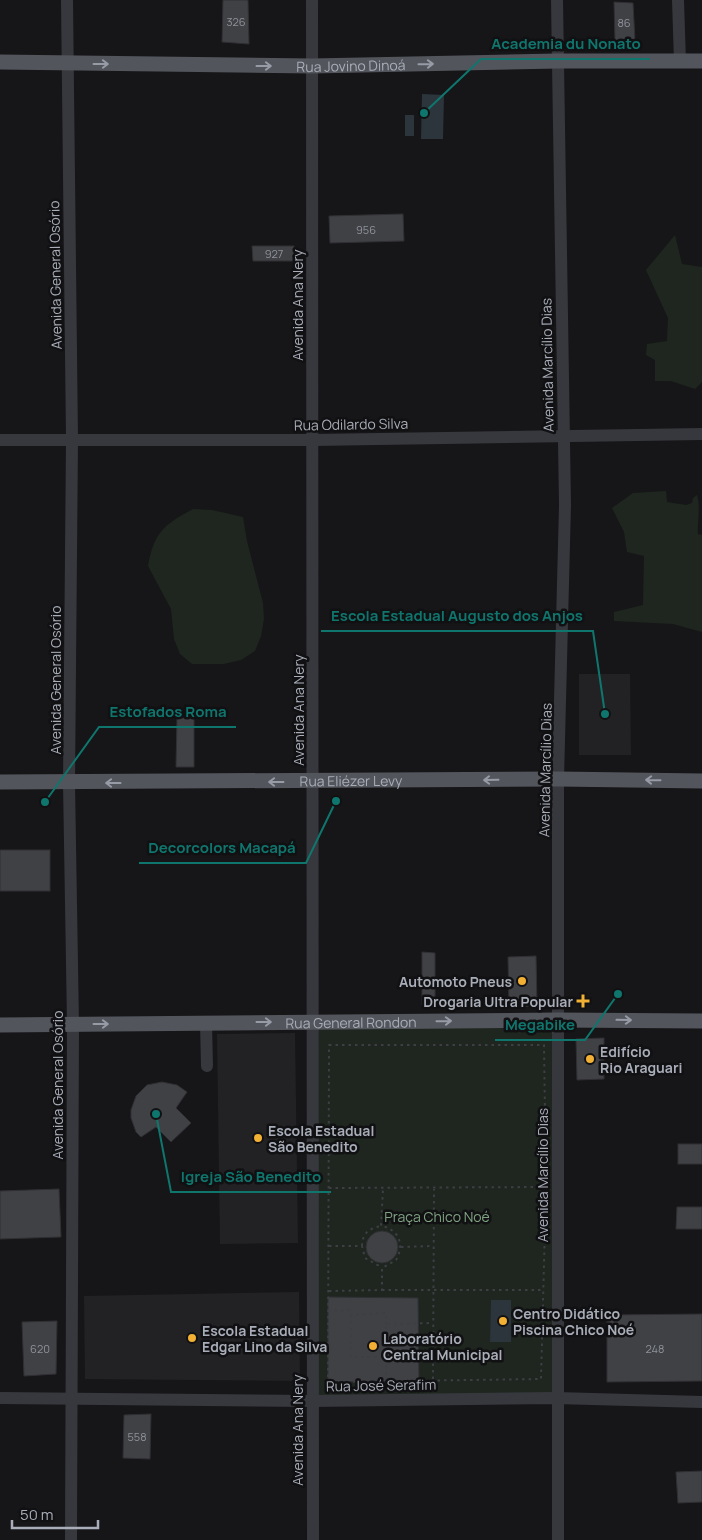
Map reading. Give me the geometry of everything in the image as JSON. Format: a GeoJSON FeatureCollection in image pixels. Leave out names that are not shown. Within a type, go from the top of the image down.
{"type":"FeatureCollection","features":[{"type":"Feature","properties":{"kind":"main road","name":"Rua Jovino Dinoá"},"geometry":{"type":"LineString","coordinates":[[0,62],[312,66],[558,61],[702,61]]}},
{"type":"Feature","properties":{"kind":"main road","name":"Rua Eliézer Levy"},"geometry":{"type":"LineString","coordinates":[[0,782],[69,784],[558,779],[702,781]]}},
{"type":"Feature","properties":{"kind":"main road","name":"Rua General Rondon"},"geometry":{"type":"LineString","coordinates":[[0,1025],[557,1020],[702,1021]]}},
{"type":"Feature","properties":{"kind":"street","name":"Avenida General Osório"},"geometry":{"type":"LineString","coordinates":[[67,0],[66,64],[72,440],[69,784],[73,1024],[71,1540]]}},
{"type":"Feature","properties":{"kind":"street","name":"Avenida Ana Nery"},"geometry":{"type":"LineString","coordinates":[[312,0],[312,1540]]}},
{"type":"Feature","properties":{"kind":"street","name":"Avenida Marcílio Dias"},"geometry":{"type":"LineString","coordinates":[[556,0],[564,434],[564,625],[558,779],[556,1398],[558,1540]]}},
{"type":"Feature","properties":{"kind":"street"},"geometry":{"type":"LineString","coordinates":[[678,0],[680,62]]}},
{"type":"Feature","properties":{"kind":"street","name":"Rua Odilardo Silva"},"geometry":{"type":"LineString","coordinates":[[0,440],[312,440],[564,434],[702,434]]}},
{"type":"Feature","properties":{"kind":"street"},"geometry":{"type":"LineString","coordinates":[[206,1023],[207,1066]]}},
{"type":"Feature","properties":{"kind":"street","name":"Rua José Serafim"},"geometry":{"type":"LineString","coordinates":[[0,1398],[312,1401],[556,1398],[702,1402]]}},
{"type":"Feature","properties":{"kind":"path"},"geometry":{"type":"LineString","coordinates":[[329,1045],[544,1045],[546,1187],[541,1379],[328,1382],[329,1045]]}},
{"type":"Feature","properties":{"kind":"path"},"geometry":{"type":"LineString","coordinates":[[329,1188],[546,1187]]}},
{"type":"Feature","properties":{"kind":"path"},"geometry":{"type":"LineString","coordinates":[[382,1226],[383,1189]]}},
{"type":"Feature","properties":{"kind":"path"},"geometry":{"type":"LineString","coordinates":[[433,1380],[434,1189]]}},
{"type":"Feature","properties":{"kind":"path"},"geometry":{"type":"LineString","coordinates":[[382,1226],[392,1229],[397,1234],[400,1248],[396,1260],[382,1268],[370,1263],[365,1258],[362,1246],[365,1234],[369,1230],[382,1226]]}},
{"type":"Feature","properties":{"kind":"path"},"geometry":{"type":"LineString","coordinates":[[329,1246],[362,1246]]}},
{"type":"Feature","properties":{"kind":"path"},"geometry":{"type":"LineString","coordinates":[[400,1248],[433,1246]]}},
{"type":"Feature","properties":{"kind":"path"},"geometry":{"type":"LineString","coordinates":[[382,1268],[382,1290]]}},
{"type":"Feature","properties":{"kind":"path"},"geometry":{"type":"LineString","coordinates":[[329,1291],[542,1290]]}},
{"type":"Feature","properties":{"kind":"path"},"geometry":{"type":"LineString","coordinates":[[328,1311],[350,1310],[351,1357],[386,1357]]}},
{"type":"Feature","properties":{"kind":"path"},"geometry":{"type":"LineString","coordinates":[[351,1315],[386,1314],[386,1381]]}},
{"type":"Feature","properties":{"kind":"path"},"geometry":{"type":"LineString","coordinates":[[386,1324],[433,1323]]}},
{"type":"Feature","properties":{"kind":"shaded area"},"geometry":{"type":"Polygon","coordinates":[[[422,94],[444,95],[443,139],[421,139],[422,94]]]}},
{"type":"Feature","properties":{"kind":"shaded area"},"geometry":{"type":"Polygon","coordinates":[[[405,115],[414,115],[414,136],[405,136],[405,115]]]}},
{"type":"Feature","properties":{"kind":"shaded area"},"geometry":{"type":"Polygon","coordinates":[[[579,674],[630,674],[631,755],[579,755],[579,674]]]}},
{"type":"Feature","properties":{"kind":"shaded area","name":"Escola Estadual São Benedito"},"geometry":{"type":"Polygon","coordinates":[[[295,1033],[298,1243],[220,1244],[217,1034],[295,1033]]]}},
{"type":"Feature","properties":{"kind":"shaded area","name":"Escola Estadual Edgar Lino da Silva"},"geometry":{"type":"Polygon","coordinates":[[[299,1292],[300,1381],[85,1379],[84,1296],[299,1292]]]}},
{"type":"Feature","properties":{"kind":"shaded area"},"geometry":{"type":"Polygon","coordinates":[[[491,1300],[511,1300],[511,1342],[490,1342],[491,1300]]]}},
{"type":"Feature","properties":{"kind":"green space"},"geometry":{"type":"Polygon","coordinates":[[[675,235],[682,264],[702,267],[702,382],[695,389],[671,381],[655,381],[655,360],[646,355],[647,344],[667,341],[668,318],[646,270],[675,235]]]}},
{"type":"Feature","properties":{"kind":"green space"},"geometry":{"type":"Polygon","coordinates":[[[666,491],[667,502],[686,505],[692,503],[693,498],[697,495],[699,504],[698,534],[702,535],[702,632],[673,624],[614,621],[614,612],[643,605],[644,556],[627,552],[624,532],[612,508],[633,493],[666,491]]]}},
{"type":"Feature","properties":{"kind":"green space"},"geometry":{"type":"Polygon","coordinates":[[[193,509],[212,510],[243,517],[247,541],[263,603],[264,619],[261,636],[255,651],[241,660],[224,664],[192,664],[180,654],[174,639],[171,609],[148,566],[153,545],[162,531],[174,520],[193,509]]]}},
{"type":"Feature","properties":{"kind":"green space","name":"Praça Chico Noé"},"geometry":{"type":"Polygon","coordinates":[[[312,1022],[559,1030],[563,1403],[312,1401],[312,1022]]]}},
{"type":"Feature","properties":{"kind":"building"},"geometry":{"type":"Polygon","coordinates":[[[223,0],[248,0],[249,44],[222,42],[223,0]]]}},
{"type":"Feature","properties":{"kind":"building"},"geometry":{"type":"Polygon","coordinates":[[[614,2],[633,3],[635,41],[615,41],[614,2]]]}},
{"type":"Feature","properties":{"kind":"building"},"geometry":{"type":"Polygon","coordinates":[[[403,214],[404,241],[330,243],[329,216],[403,214]]]}},
{"type":"Feature","properties":{"kind":"building"},"geometry":{"type":"Polygon","coordinates":[[[252,246],[294,246],[295,261],[253,261],[252,246]]]}},
{"type":"Feature","properties":{"kind":"building"},"geometry":{"type":"Polygon","coordinates":[[[177,718],[194,718],[194,767],[176,767],[177,718]]]}},
{"type":"Feature","properties":{"kind":"building"},"geometry":{"type":"Polygon","coordinates":[[[0,850],[50,850],[50,891],[0,891],[0,850]]]}},
{"type":"Feature","properties":{"kind":"building"},"geometry":{"type":"Polygon","coordinates":[[[422,952],[435,953],[435,1005],[422,1005],[422,952]]]}},
{"type":"Feature","properties":{"kind":"building","name":"Automoto Pneus"},"geometry":{"type":"Polygon","coordinates":[[[536,956],[537,1006],[509,1007],[508,957],[536,956]]]}},
{"type":"Feature","properties":{"kind":"building","name":"Edifício Rio Araguari"},"geometry":{"type":"Polygon","coordinates":[[[604,1038],[604,1079],[577,1080],[576,1039],[604,1038]]]}},
{"type":"Feature","properties":{"kind":"building"},"geometry":{"type":"Polygon","coordinates":[[[162,1082],[177,1085],[187,1092],[176,1108],[191,1123],[171,1142],[156,1127],[141,1137],[136,1132],[131,1118],[131,1110],[136,1096],[147,1085],[162,1082]]]}},
{"type":"Feature","properties":{"kind":"building"},"geometry":{"type":"Polygon","coordinates":[[[678,1144],[702,1144],[702,1164],[678,1164],[678,1144]]]}},
{"type":"Feature","properties":{"kind":"building"},"geometry":{"type":"Polygon","coordinates":[[[59,1189],[61,1237],[0,1239],[0,1191],[59,1189]]]}},
{"type":"Feature","properties":{"kind":"building"},"geometry":{"type":"Polygon","coordinates":[[[677,1207],[702,1207],[702,1229],[676,1229],[677,1207]]]}},
{"type":"Feature","properties":{"kind":"building"},"geometry":{"type":"Polygon","coordinates":[[[382,1231],[393,1236],[398,1247],[393,1258],[382,1263],[371,1258],[366,1247],[371,1236],[382,1231]]]}},
{"type":"Feature","properties":{"kind":"building","name":"Laboratório Central Municipal"},"geometry":{"type":"Polygon","coordinates":[[[328,1297],[418,1298],[419,1381],[328,1382],[328,1297]]]}},
{"type":"Feature","properties":{"kind":"building"},"geometry":{"type":"Polygon","coordinates":[[[702,1314],[702,1381],[607,1382],[607,1315],[702,1314]]]}},
{"type":"Feature","properties":{"kind":"building"},"geometry":{"type":"Polygon","coordinates":[[[57,1321],[56,1374],[24,1376],[22,1322],[57,1321]]]}},
{"type":"Feature","properties":{"kind":"building"},"geometry":{"type":"Polygon","coordinates":[[[151,1414],[150,1459],[123,1458],[124,1415],[151,1414]]]}},
{"type":"Feature","properties":{"kind":"building"},"geometry":{"type":"Polygon","coordinates":[[[702,1471],[702,1502],[678,1503],[676,1472],[702,1471]]]}},
{"type":"Feature","properties":{"kind":"place","name":"Academia du Nonato"},"geometry":{"type":"Point","coordinates":[424,113]}},
{"type":"Feature","properties":{"kind":"place","name":"Escola Estadual Augusto dos Anjos"},"geometry":{"type":"Point","coordinates":[605,714]}},
{"type":"Feature","properties":{"kind":"place","name":"Decorcolors Macapá"},"geometry":{"type":"Point","coordinates":[336,801]}},
{"type":"Feature","properties":{"kind":"place","name":"Estofados Roma"},"geometry":{"type":"Point","coordinates":[45,802]}},
{"type":"Feature","properties":{"kind":"place","name":"Automoto Pneus"},"geometry":{"type":"Point","coordinates":[522,981]}},
{"type":"Feature","properties":{"kind":"place","name":"Megabike"},"geometry":{"type":"Point","coordinates":[618,994]}},
{"type":"Feature","properties":{"kind":"place","name":"Drogaria Ultra Popular"},"geometry":{"type":"Point","coordinates":[583,1001]}},
{"type":"Feature","properties":{"kind":"place","name":"Edifício Rio Araguari"},"geometry":{"type":"Point","coordinates":[590,1059]}},
{"type":"Feature","properties":{"kind":"place","name":"Igreja São Benedito"},"geometry":{"type":"Point","coordinates":[156,1114]}},
{"type":"Feature","properties":{"kind":"place","name":"Escola Estadual São Benedito"},"geometry":{"type":"Point","coordinates":[258,1138]}},
{"type":"Feature","properties":{"kind":"place","name":"Centro Didático Piscina Chico Noé"},"geometry":{"type":"Point","coordinates":[503,1321]}},
{"type":"Feature","properties":{"kind":"place","name":"Escola Estadual Edgar Lino da Silva"},"geometry":{"type":"Point","coordinates":[192,1338]}},
{"type":"Feature","properties":{"kind":"place","name":"Laboratório Central Municipal"},"geometry":{"type":"Point","coordinates":[373,1346]}}]}
